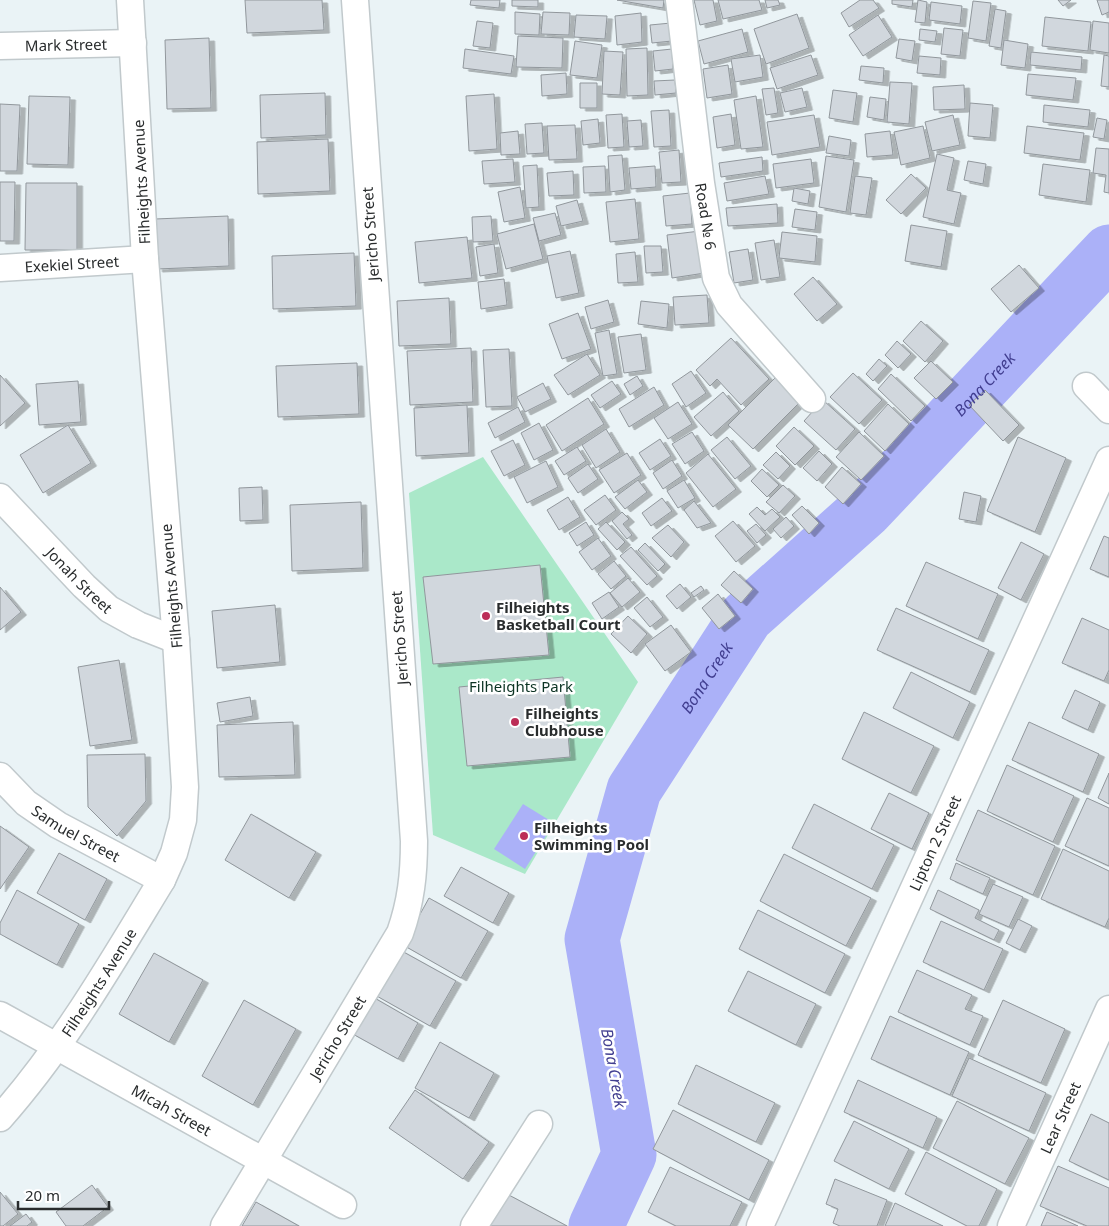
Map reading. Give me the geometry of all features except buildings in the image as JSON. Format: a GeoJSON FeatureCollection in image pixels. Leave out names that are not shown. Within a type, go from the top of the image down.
{"type":"FeatureCollection","features":[{"type":"Feature","properties":{"kind":"street","name":"Filheights Avenue"},"geometry":{"type":"LineString","coordinates":[[0,1118],[31,1083],[58,1048],[162,880],[174,853],[183,820],[185,788],[176,640],[145,259],[130,0]]}},
{"type":"Feature","properties":{"kind":"street","name":"Jericho Street"},"geometry":{"type":"LineString","coordinates":[[224,1226],[400,933],[408,909],[414,877],[413,832],[355,0]]}},
{"type":"Feature","properties":{"kind":"street","name":"Road № 6"},"geometry":{"type":"LineString","coordinates":[[680,0],[682,40],[716,278],[734,312],[812,398]]}},
{"type":"Feature","properties":{"kind":"street","name":"Mark Street"},"geometry":{"type":"LineString","coordinates":[[0,46],[133,43]]}},
{"type":"Feature","properties":{"kind":"street","name":"Exekiel Street"},"geometry":{"type":"LineString","coordinates":[[0,268],[145,259]]}},
{"type":"Feature","properties":{"kind":"street"},"geometry":{"type":"LineString","coordinates":[[1086,386],[1109,410]]}},
{"type":"Feature","properties":{"kind":"street","name":"Lipton 2 Street"},"geometry":{"type":"LineString","coordinates":[[760,1226],[1109,460]]}},
{"type":"Feature","properties":{"kind":"street","name":"Jonah Street"},"geometry":{"type":"LineString","coordinates":[[0,497],[84,586],[109,609],[138,625],[176,640]]}},
{"type":"Feature","properties":{"kind":"street","name":"Samuel Street"},"geometry":{"type":"LineString","coordinates":[[0,776],[26,803],[58,825],[162,880]]}},
{"type":"Feature","properties":{"kind":"street","name":"Lear Street"},"geometry":{"type":"LineString","coordinates":[[1010,1226],[1109,1009]]}},
{"type":"Feature","properties":{"kind":"street","name":"Micah Street"},"geometry":{"type":"LineString","coordinates":[[0,1015],[344,1205]]}},
{"type":"Feature","properties":{"kind":"street"},"geometry":{"type":"LineString","coordinates":[[474,1226],[539,1124]]}},
{"type":"Feature","properties":{"kind":"green space","name":"Filheights Park"},"geometry":{"type":"Polygon","coordinates":[[[483,457],[638,682],[525,874],[433,835],[409,493],[483,457]]]}},
{"type":"Feature","properties":{"kind":"water","name":"Filheights Swimming Pool"},"geometry":{"type":"Polygon","coordinates":[[[523,804],[554,823],[525,869],[494,849],[523,804]]]}},
{"type":"Feature","properties":{"kind":"waterway","name":"Bona Creek"},"geometry":{"type":"LineString","coordinates":[[596,1226],[629,1155],[592,939],[634,790],[746,617],[866,510],[1109,252]]}},
{"type":"Feature","properties":{"kind":"place","name":"Filheights Basketball Court"},"geometry":{"type":"Point","coordinates":[486,616]}},
{"type":"Feature","properties":{"kind":"place","name":"Filheights Clubhouse"},"geometry":{"type":"Point","coordinates":[515,722]}},
{"type":"Feature","properties":{"kind":"place","name":"Filheights Swimming Pool"},"geometry":{"type":"Point","coordinates":[524,836]}}]}
